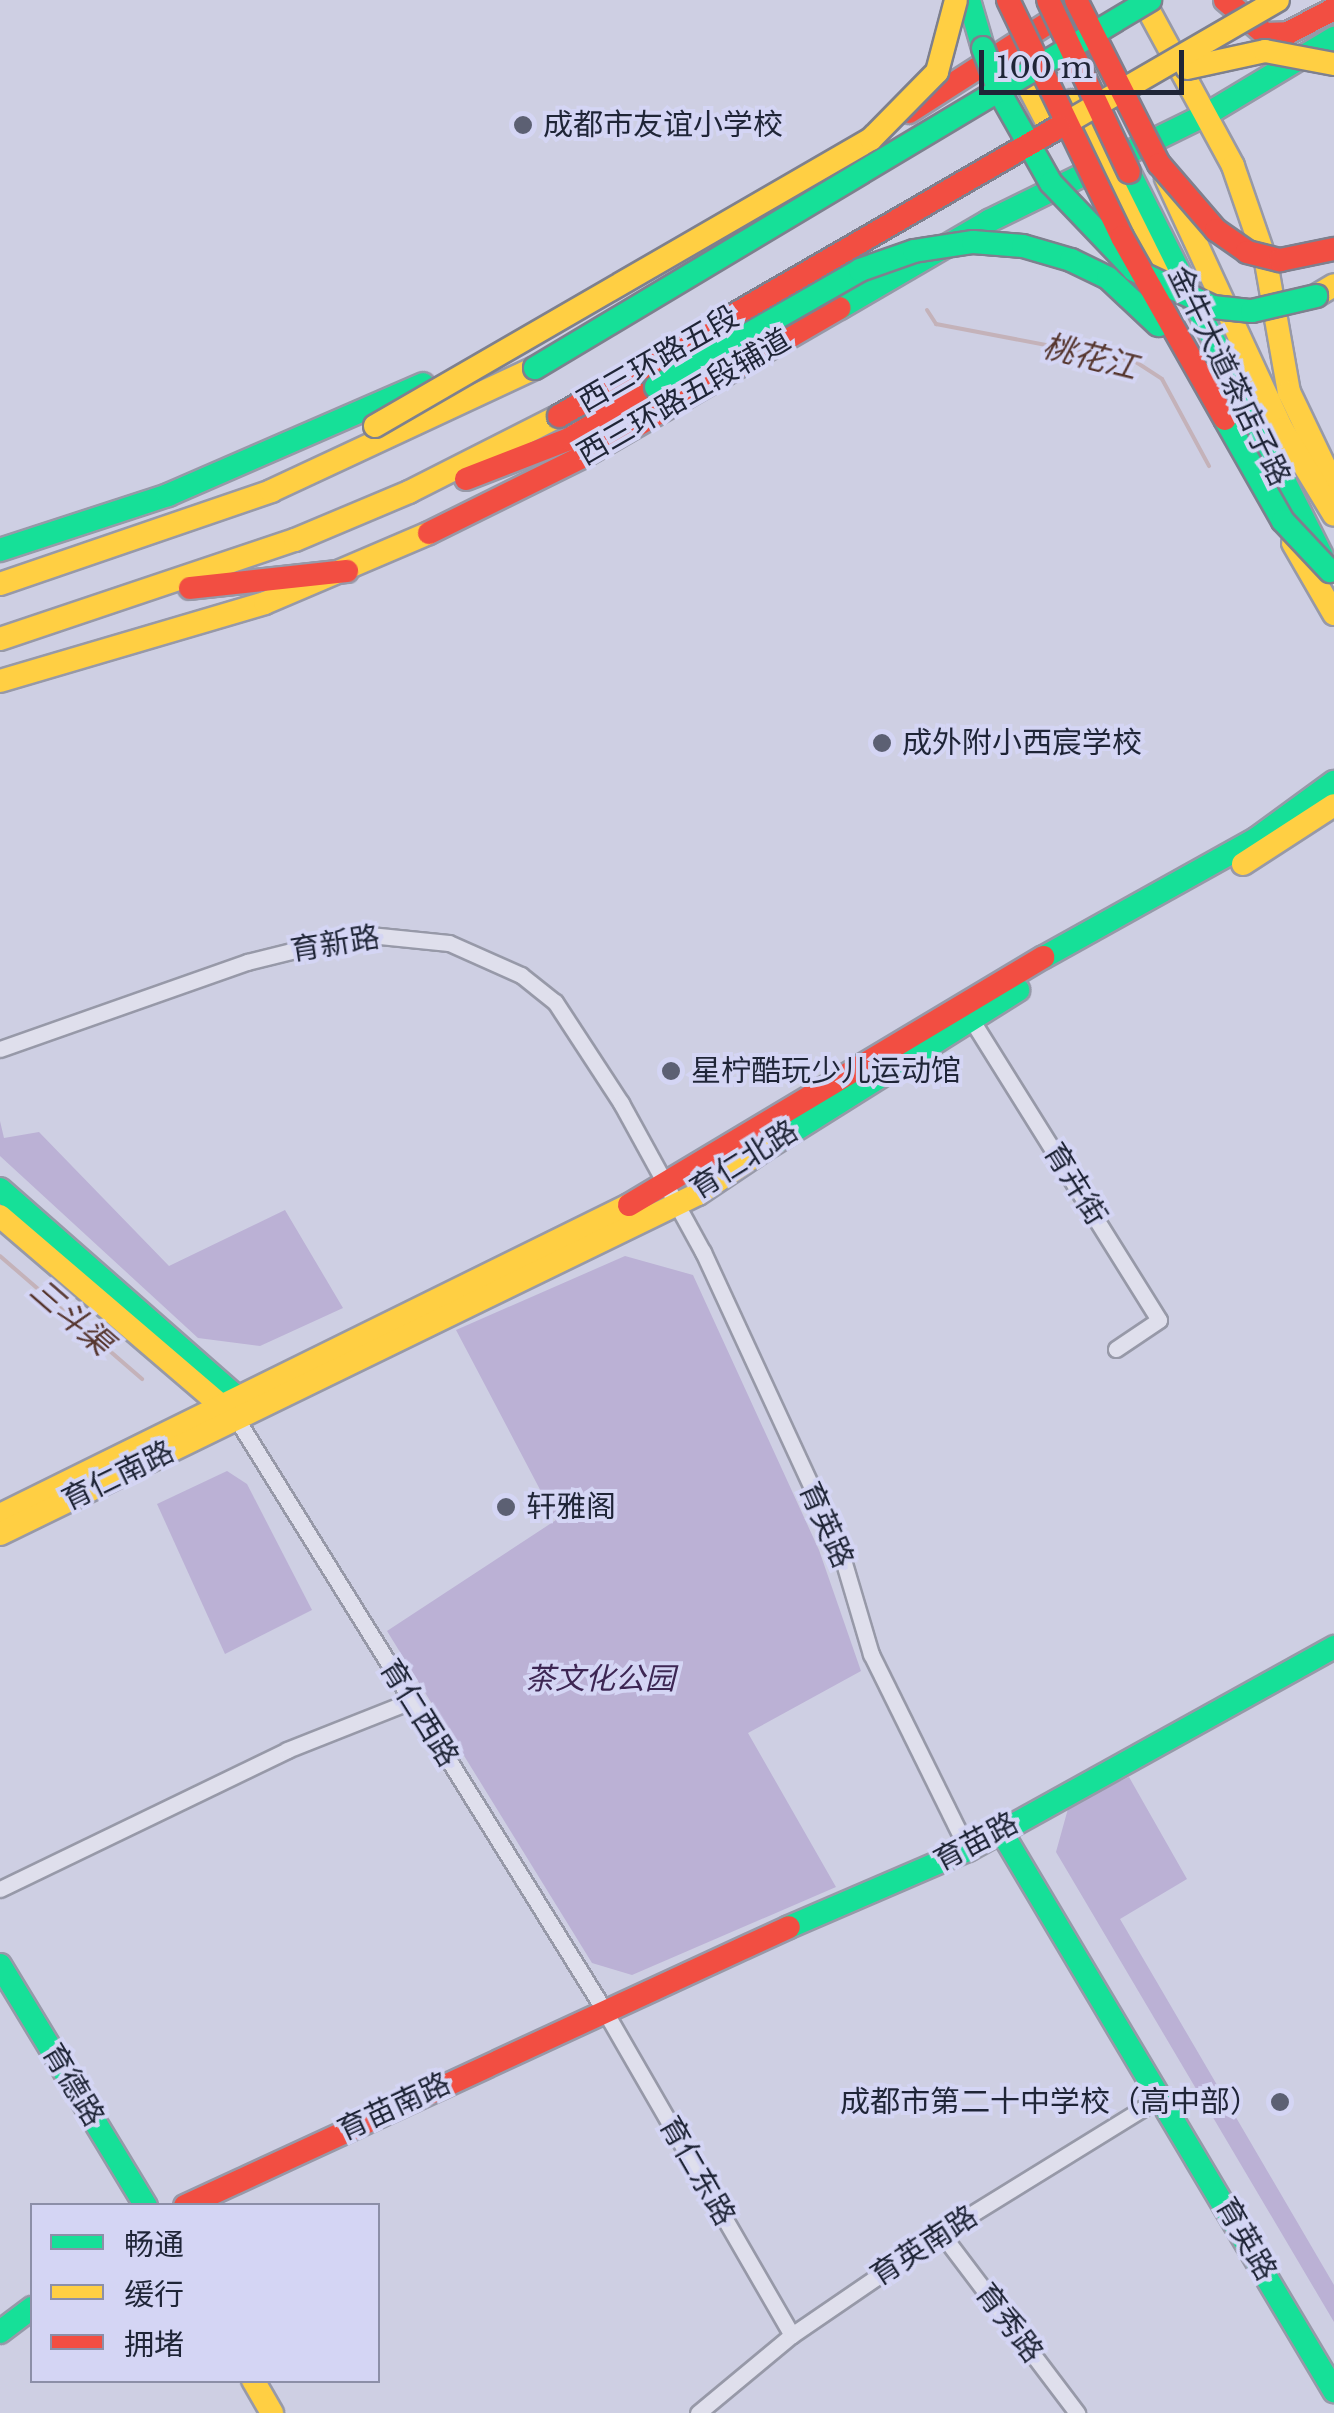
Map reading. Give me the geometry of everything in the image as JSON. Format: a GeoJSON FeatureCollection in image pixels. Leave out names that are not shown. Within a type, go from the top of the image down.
{"type":"FeatureCollection","features":[{"type":"Feature","properties":{"kind":"main road"},"geometry":{"type":"LineString","coordinates":[[150,535],[374,426],[871,139],[936,72],[956,0]]}},
{"type":"Feature","properties":{"kind":"main road"},"geometry":{"type":"LineString","coordinates":[[969,0],[1000,93],[1024,141],[1094,235],[1134,270],[1174,294],[1252,311],[1290,306],[1334,284]]}},
{"type":"Feature","properties":{"kind":"main road"},"geometry":{"type":"LineString","coordinates":[[1008,0],[1122,237],[1283,521],[1332,574]]}},
{"type":"Feature","properties":{"kind":"main road"},"geometry":{"type":"LineString","coordinates":[[1019,0],[1104,160],[1248,458],[1334,614]]}},
{"type":"Feature","properties":{"kind":"main road","name":"金牛大道茶店子路"},"geometry":{"type":"LineString","coordinates":[[1048,0],[1256,435],[1332,574]]}},
{"type":"Feature","properties":{"kind":"main road"},"geometry":{"type":"LineString","coordinates":[[0,550],[267,456],[437,377],[968,78],[1079,0],[1160,164],[1216,230],[1246,252],[1280,260],[1334,249]]}},
{"type":"Feature","properties":{"kind":"main road"},"geometry":{"type":"LineString","coordinates":[[1144,0],[1210,113],[1266,262],[1289,392],[1334,486]]}},
{"type":"Feature","properties":{"kind":"main road","name":"西三环路五段"},"geometry":{"type":"LineString","coordinates":[[0,584],[150,535],[358,455],[535,368],[1144,0]]}},
{"type":"Feature","properties":{"kind":"main road"},"geometry":{"type":"LineString","coordinates":[[1225,0],[1265,34],[1288,33],[1334,9]]}},
{"type":"Feature","properties":{"kind":"main road","name":"西三环路五段"},"geometry":{"type":"LineString","coordinates":[[0,639],[157,590],[410,492],[559,416],[1278,0]]}},
{"type":"Feature","properties":{"kind":"main road","name":"西三环路五段辅道"},"geometry":{"type":"LineString","coordinates":[[0,681],[265,603],[347,570],[586,455],[989,221],[1104,160],[1210,113],[1334,38]]}},
{"type":"Feature","properties":{"kind":"main road"},"geometry":{"type":"LineString","coordinates":[[1145,80],[1266,51],[1334,64]]}},
{"type":"Feature","properties":{"kind":"main road"},"geometry":{"type":"LineString","coordinates":[[968,78],[1007,73],[1025,80],[1046,110],[1052,136],[1046,166],[989,221]]}},
{"type":"Feature","properties":{"kind":"main road","name":"金牛大道茶店子路"},"geometry":{"type":"LineString","coordinates":[[1160,164],[1282,429],[1334,515]]}},
{"type":"Feature","properties":{"kind":"main road"},"geometry":{"type":"LineString","coordinates":[[410,492],[523,459],[656,388],[860,270],[914,251],[973,242],[1023,246],[1108,278],[1140,302],[1212,394]]}},
{"type":"Feature","properties":{"kind":"main road"},"geometry":{"type":"LineString","coordinates":[[157,590],[347,570]]}},
{"type":"Feature","properties":{"kind":"main road"},"geometry":{"type":"LineString","coordinates":[[966,1010],[1256,840],[1334,782]]}},
{"type":"Feature","properties":{"kind":"main road","name":"育仁北路"},"geometry":{"type":"LineString","coordinates":[[232,1407],[672,1194],[966,1010],[1287,840],[1334,805]]}},
{"type":"Feature","properties":{"kind":"main road","name":"育仁西路"},"geometry":{"type":"LineString","coordinates":[[0,1189],[232,1407]]}},
{"type":"Feature","properties":{"kind":"main road","name":"育仁西路"},"geometry":{"type":"LineString","coordinates":[[0,1216],[232,1407]]}},
{"type":"Feature","properties":{"kind":"main road"},"geometry":{"type":"LineString","coordinates":[[0,1515],[232,1407]]}},
{"type":"Feature","properties":{"kind":"main road","name":"育仁南路"},"geometry":{"type":"LineString","coordinates":[[0,1534],[232,1407]]}},
{"type":"Feature","properties":{"kind":"main road","name":"育苗路"},"geometry":{"type":"LineString","coordinates":[[602,2008],[968,1850],[1334,1647]]}},
{"type":"Feature","properties":{"kind":"main road","name":"育英路"},"geometry":{"type":"LineString","coordinates":[[1001,1831],[1163,2096],[1334,2391]]}},
{"type":"Feature","properties":{"kind":"main road","name":"育德路"},"geometry":{"type":"LineString","coordinates":[[0,1965],[144,2203]]}},
{"type":"Feature","properties":{"kind":"main road","name":"育苗南路"},"geometry":{"type":"LineString","coordinates":[[191,2203],[602,2008]]}},
{"type":"Feature","properties":{"kind":"main road"},"geometry":{"type":"LineString","coordinates":[[0,2332],[30,2310]]}},
{"type":"Feature","properties":{"kind":"main road"},"geometry":{"type":"LineString","coordinates":[[254,2383],[272,2413]]}},
{"type":"Feature","properties":{"kind":"street","name":"育新路"},"geometry":{"type":"LineString","coordinates":[[0,1048],[318,941],[360,934],[449,943],[521,975],[555,1002],[672,1194]]}},
{"type":"Feature","properties":{"kind":"street","name":"育卉街"},"geometry":{"type":"LineString","coordinates":[[966,1010],[1160,1320],[1116,1349]]}},
{"type":"Feature","properties":{"kind":"street","name":"育英路"},"geometry":{"type":"LineString","coordinates":[[672,1194],[840,1546],[871,1654],[968,1850]]}},
{"type":"Feature","properties":{"kind":"street","name":"育仁西路"},"geometry":{"type":"LineString","coordinates":[[232,1407],[602,2008]]}},
{"type":"Feature","properties":{"kind":"street"},"geometry":{"type":"LineString","coordinates":[[0,1888],[287,1750],[411,1702]]}},
{"type":"Feature","properties":{"kind":"street","name":"育仁东路"},"geometry":{"type":"LineString","coordinates":[[602,2008],[792,2335]]}},
{"type":"Feature","properties":{"kind":"street","name":"育英南路"},"geometry":{"type":"LineString","coordinates":[[698,2413],[792,2335],[941,2233],[1163,2096]]}},
{"type":"Feature","properties":{"kind":"street","name":"育秀路"},"geometry":{"type":"LineString","coordinates":[[941,2233],[1076,2413]]}},
{"type":"Feature","properties":{"kind":"green space"},"geometry":{"type":"Polygon","coordinates":[[[0,1121],[4,1138],[39,1132],[169,1266],[285,1210],[343,1308],[260,1346],[198,1338],[0,1156],[0,1121]]]}},
{"type":"Feature","properties":{"kind":"green space","name":"茶文化公园"},"geometry":{"type":"Polygon","coordinates":[[[625,1256],[693,1275],[819,1550],[861,1671],[748,1733],[836,1887],[632,1975],[592,1963],[387,1631],[556,1520],[456,1330],[625,1256]]]}},
{"type":"Feature","properties":{"kind":"green space"},"geometry":{"type":"Polygon","coordinates":[[[227,1471],[247,1484],[312,1610],[225,1654],[157,1504],[227,1471]]]}},
{"type":"Feature","properties":{"kind":"green space"},"geometry":{"type":"Polygon","coordinates":[[[1129,1777],[1187,1879],[1120,1919],[1334,2285],[1334,2322],[1056,1852],[1069,1805],[1129,1777]]]}},
{"type":"Feature","properties":{"kind":"waterway","name":"桃花江"},"geometry":{"type":"LineString","coordinates":[[927,310],[936,324],[1136,362],[1162,379],[1209,466]]}},
{"type":"Feature","properties":{"kind":"waterway","name":"三斗渠"},"geometry":{"type":"LineString","coordinates":[[0,1256],[142,1379]]}},
{"type":"Feature","properties":{"kind":"traffic: fast"},"geometry":{"type":"LineString","coordinates":[[969,0],[983,48]]}},
{"type":"Feature","properties":{"kind":"traffic: fast"},"geometry":{"type":"LineString","coordinates":[[535,368],[1150,0]]}},
{"type":"Feature","properties":{"kind":"traffic: fast"},"geometry":{"type":"LineString","coordinates":[[840,308],[989,221],[1209,113],[1334,38]]}},
{"type":"Feature","properties":{"kind":"traffic: fast"},"geometry":{"type":"LineString","coordinates":[[983,48],[1000,93],[1051,183],[1134,270],[1213,307],[1252,311],[1316,296]]}},
{"type":"Feature","properties":{"kind":"traffic: fast"},"geometry":{"type":"LineString","coordinates":[[1129,172],[1321,554]]}},
{"type":"Feature","properties":{"kind":"traffic: fast"},"geometry":{"type":"LineString","coordinates":[[656,387],[860,270],[914,251],[973,242],[1023,246],[1071,260],[1108,278],[1158,325]]}},
{"type":"Feature","properties":{"kind":"traffic: fast"},"geometry":{"type":"LineString","coordinates":[[0,550],[168,495],[423,384]]}},
{"type":"Feature","properties":{"kind":"traffic: fast"},"geometry":{"type":"LineString","coordinates":[[1225,419],[1283,521],[1330,571]]}},
{"type":"Feature","properties":{"kind":"traffic: fast"},"geometry":{"type":"LineString","coordinates":[[1044,957],[1256,839],[1334,782]]}},
{"type":"Feature","properties":{"kind":"traffic: fast"},"geometry":{"type":"LineString","coordinates":[[765,1149],[1018,990]]}},
{"type":"Feature","properties":{"kind":"traffic: fast"},"geometry":{"type":"LineString","coordinates":[[0,1189],[238,1398],[237,1409]]}},
{"type":"Feature","properties":{"kind":"traffic: fast"},"geometry":{"type":"LineString","coordinates":[[789,1927],[968,1850],[1334,1647]]}},
{"type":"Feature","properties":{"kind":"traffic: fast"},"geometry":{"type":"LineString","coordinates":[[1001,1831],[1334,2391]]}},
{"type":"Feature","properties":{"kind":"traffic: fast"},"geometry":{"type":"LineString","coordinates":[[0,1965],[144,2203]]}},
{"type":"Feature","properties":{"kind":"traffic: fast"},"geometry":{"type":"LineString","coordinates":[[0,2332],[30,2310]]}},
{"type":"Feature","properties":{"kind":"traffic: slow"},"geometry":{"type":"LineString","coordinates":[[375,426],[871,139],[937,72],[956,0]]}},
{"type":"Feature","properties":{"kind":"traffic: slow"},"geometry":{"type":"LineString","coordinates":[[1143,0],[1233,166],[1266,262],[1289,392],[1334,486]]}},
{"type":"Feature","properties":{"kind":"traffic: slow"},"geometry":{"type":"LineString","coordinates":[[1059,127],[1278,0]]}},
{"type":"Feature","properties":{"kind":"traffic: slow"},"geometry":{"type":"LineString","coordinates":[[1187,68],[1265,51],[1334,64]]}},
{"type":"Feature","properties":{"kind":"traffic: slow"},"geometry":{"type":"LineString","coordinates":[[1008,73],[1025,80],[1050,128]]}},
{"type":"Feature","properties":{"kind":"traffic: slow"},"geometry":{"type":"LineString","coordinates":[[1072,101],[1160,278]]}},
{"type":"Feature","properties":{"kind":"traffic: slow"},"geometry":{"type":"LineString","coordinates":[[1166,178],[1282,429],[1334,515]]}},
{"type":"Feature","properties":{"kind":"traffic: slow"},"geometry":{"type":"LineString","coordinates":[[1316,296],[1334,285]]}},
{"type":"Feature","properties":{"kind":"traffic: slow"},"geometry":{"type":"LineString","coordinates":[[0,584],[271,491],[535,368]]}},
{"type":"Feature","properties":{"kind":"traffic: slow"},"geometry":{"type":"LineString","coordinates":[[0,639],[295,540],[409,492],[559,416]]}},
{"type":"Feature","properties":{"kind":"traffic: slow"},"geometry":{"type":"LineString","coordinates":[[0,681],[265,603],[429,533]]}},
{"type":"Feature","properties":{"kind":"traffic: slow"},"geometry":{"type":"LineString","coordinates":[[1293,543],[1334,614]]}},
{"type":"Feature","properties":{"kind":"traffic: slow"},"geometry":{"type":"LineString","coordinates":[[1243,864],[1334,805]]}},
{"type":"Feature","properties":{"kind":"traffic: slow"},"geometry":{"type":"LineString","coordinates":[[0,1534],[698,1194],[765,1149]]}},
{"type":"Feature","properties":{"kind":"traffic: slow"},"geometry":{"type":"LineString","coordinates":[[0,1515],[629,1205]]}},
{"type":"Feature","properties":{"kind":"traffic: slow"},"geometry":{"type":"LineString","coordinates":[[0,1216],[230,1413]]}},
{"type":"Feature","properties":{"kind":"traffic: slow"},"geometry":{"type":"LineString","coordinates":[[255,2383],[272,2413]]}},
{"type":"Feature","properties":{"kind":"traffic: jam"},"geometry":{"type":"LineString","coordinates":[[1008,0],[1122,237],[1225,419]]}},
{"type":"Feature","properties":{"kind":"traffic: jam"},"geometry":{"type":"LineString","coordinates":[[1048,0],[1129,172]]}},
{"type":"Feature","properties":{"kind":"traffic: jam"},"geometry":{"type":"LineString","coordinates":[[1076,0],[1159,164],[1216,230],[1247,252],[1280,260],[1334,249]]}},
{"type":"Feature","properties":{"kind":"traffic: jam"},"geometry":{"type":"LineString","coordinates":[[1225,0],[1265,34],[1288,33],[1334,9]]}},
{"type":"Feature","properties":{"kind":"traffic: jam"},"geometry":{"type":"LineString","coordinates":[[909,112],[1067,11]]}},
{"type":"Feature","properties":{"kind":"traffic: jam"},"geometry":{"type":"LineString","coordinates":[[559,416],[1059,127]]}},
{"type":"Feature","properties":{"kind":"traffic: jam"},"geometry":{"type":"LineString","coordinates":[[429,533],[586,455],[840,308]]}},
{"type":"Feature","properties":{"kind":"traffic: jam"},"geometry":{"type":"LineString","coordinates":[[466,479],[569,439],[656,387]]}},
{"type":"Feature","properties":{"kind":"traffic: jam"},"geometry":{"type":"LineString","coordinates":[[190,588],[347,571]]}},
{"type":"Feature","properties":{"kind":"traffic: jam"},"geometry":{"type":"LineString","coordinates":[[629,1205],[1044,957]]}},
{"type":"Feature","properties":{"kind":"traffic: jam"},"geometry":{"type":"LineString","coordinates":[[191,2203],[789,1927]]}},
{"type":"Feature","properties":{"kind":"place","name":"成都市友谊小学校"},"geometry":{"type":"Point","coordinates":[523,125]}},
{"type":"Feature","properties":{"kind":"place","name":"成外附小西宸学校"},"geometry":{"type":"Point","coordinates":[882,743]}},
{"type":"Feature","properties":{"kind":"place","name":"星柠酷玩少儿运动馆"},"geometry":{"type":"Point","coordinates":[671,1071]}},
{"type":"Feature","properties":{"kind":"place","name":"轩雅阁"},"geometry":{"type":"Point","coordinates":[506,1507]}},
{"type":"Feature","properties":{"kind":"place","name":"成都市第二十中学校（高中部）"},"geometry":{"type":"Point","coordinates":[1280,2102]}}]}
